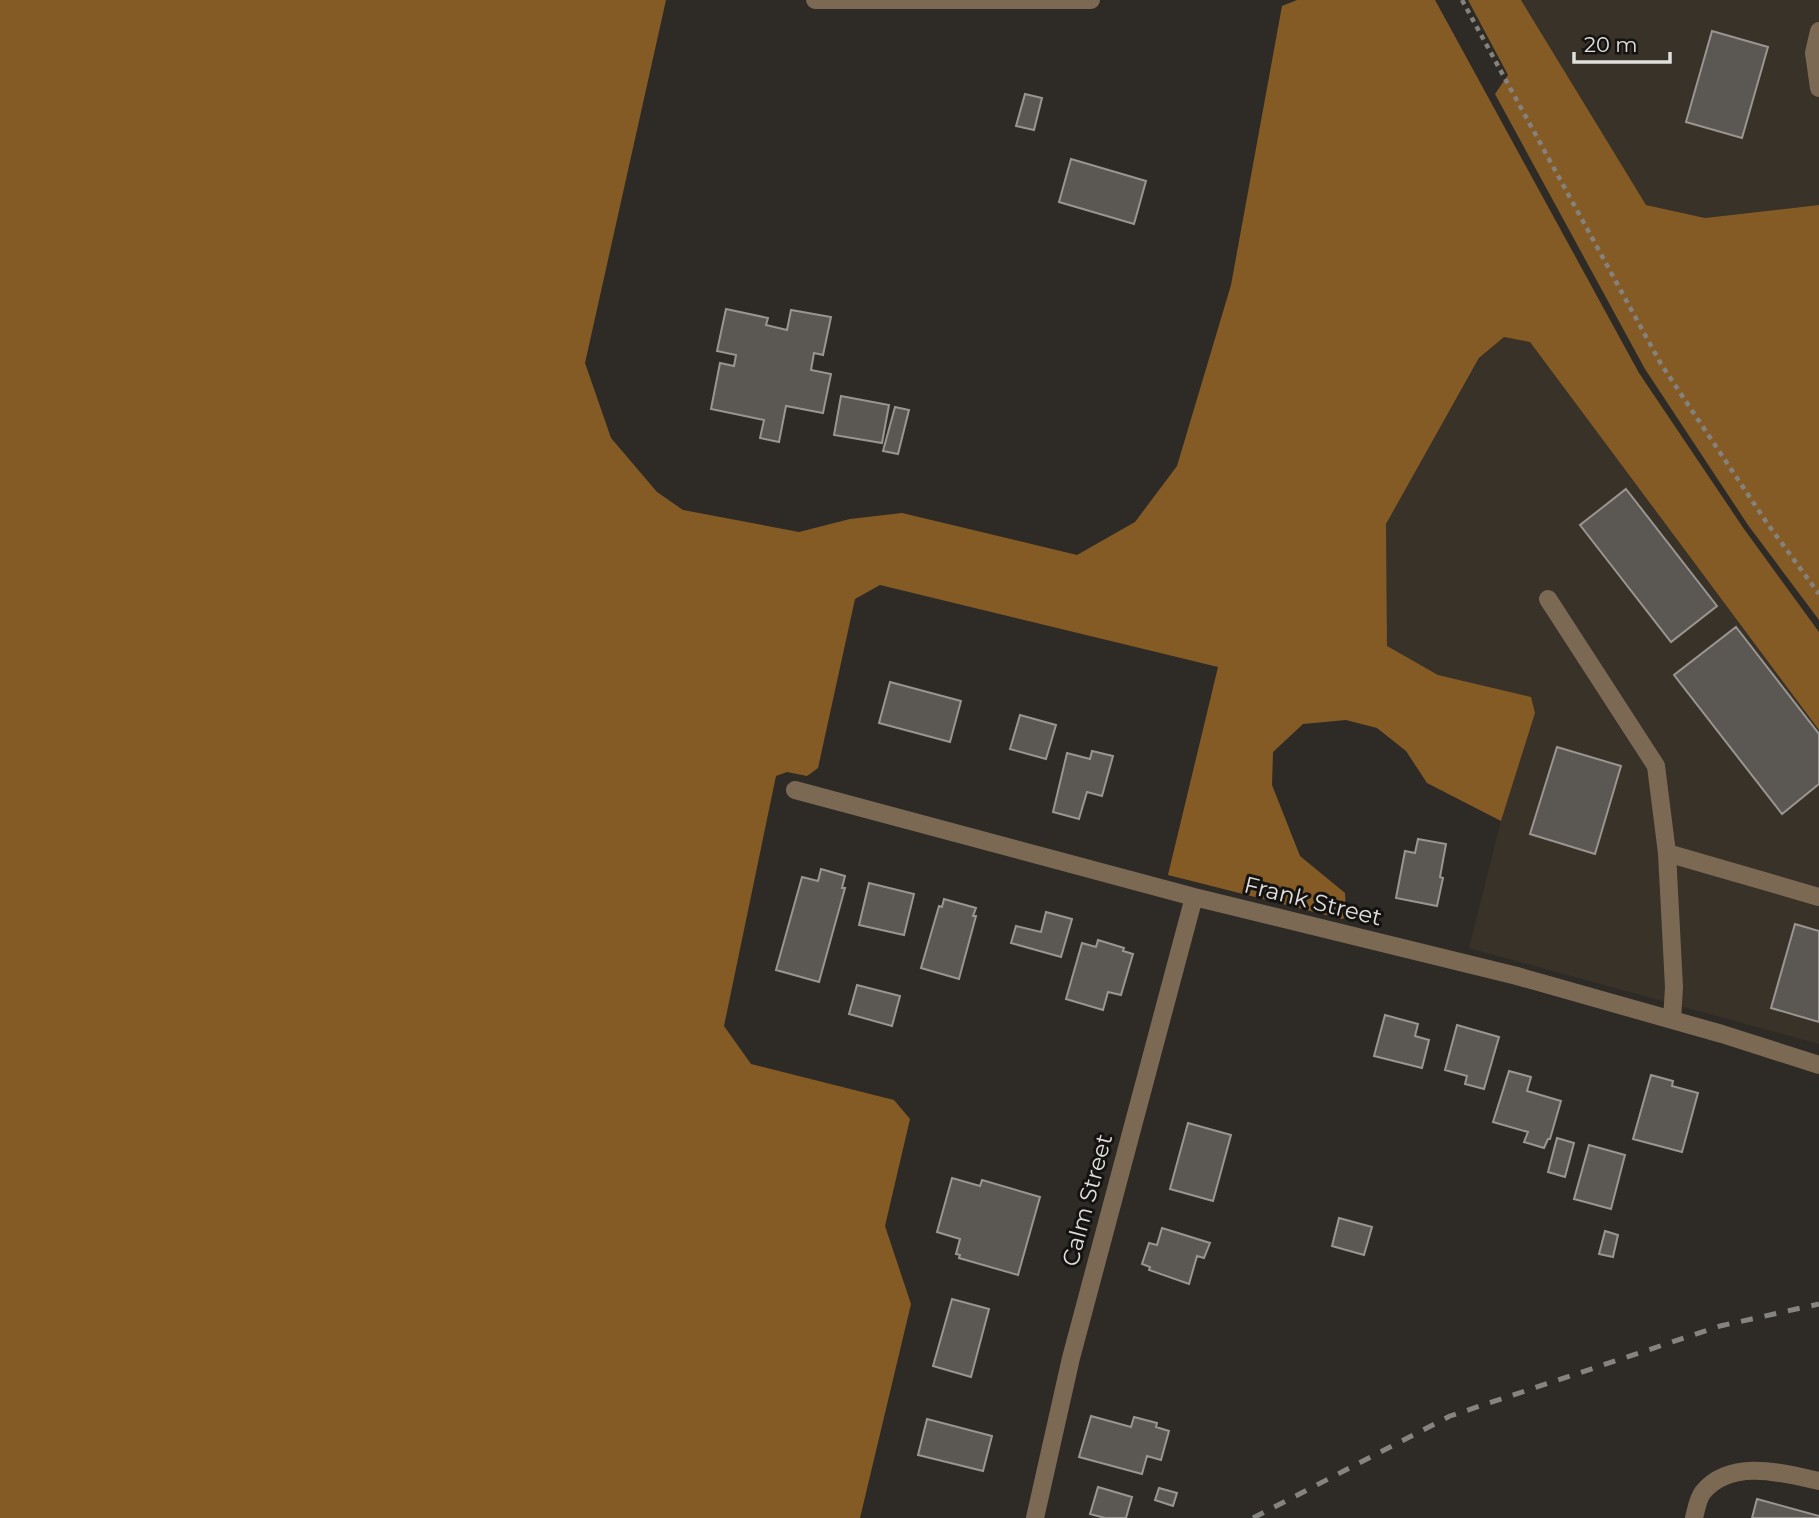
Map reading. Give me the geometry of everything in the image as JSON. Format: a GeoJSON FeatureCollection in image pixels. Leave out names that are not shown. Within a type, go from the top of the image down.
{"type":"FeatureCollection","features":[{"type":"Feature","properties":{"kind":"street"},"geometry":{"type":"LineString","coordinates":[[815,0],[1091,0]]}},
{"type":"Feature","properties":{"kind":"street"},"geometry":{"type":"LineString","coordinates":[[1819,31],[1814,53],[1819,88]]}},
{"type":"Feature","properties":{"kind":"street"},"geometry":{"type":"LineString","coordinates":[[1548,599],[1656,766],[1667,853],[1674,987],[1672,1020]]}},
{"type":"Feature","properties":{"kind":"street","name":"Frank Street"},"geometry":{"type":"LineString","coordinates":[[795,790],[1194,897],[1517,976],[1819,1065]]}},
{"type":"Feature","properties":{"kind":"street"},"geometry":{"type":"LineString","coordinates":[[1667,853],[1819,897]]}},
{"type":"Feature","properties":{"kind":"street","name":"Calm Street"},"geometry":{"type":"LineString","coordinates":[[1035,1518],[1071,1358],[1194,897]]}},
{"type":"Feature","properties":{"kind":"street"},"geometry":{"type":"LineString","coordinates":[[1694,1518],[1703,1492],[1730,1473],[1773,1470],[1819,1481]]}},
{"type":"Feature","properties":{"kind":"path"},"geometry":{"type":"LineString","coordinates":[[1462,0],[1661,364],[1767,523],[1819,594]]}},
{"type":"Feature","properties":{"kind":"shaded area"},"geometry":{"type":"Polygon","coordinates":[[[0,0],[666,0],[585,363],[611,438],[657,492],[683,510],[799,532],[850,519],[902,513],[1077,555],[1135,522],[1177,466],[1231,285],[1282,6],[1297,0],[1435,0],[1639,373],[1744,529],[1819,632],[1819,730],[1530,342],[1504,337],[1479,358],[1386,524],[1387,646],[1438,675],[1531,697],[1535,713],[1501,821],[1427,783],[1406,751],[1377,728],[1346,720],[1303,724],[1273,752],[1272,785],[1300,856],[1345,893],[1346,917],[1342,919],[1168,875],[1218,667],[880,585],[855,599],[818,768],[807,776],[787,772],[776,776],[724,1026],[751,1064],[894,1100],[910,1119],[885,1226],[911,1304],[860,1518],[0,1518],[0,0]]]}},
{"type":"Feature","properties":{"kind":"shaded area"},"geometry":{"type":"Polygon","coordinates":[[[1468,0],[1521,0],[1646,205],[1705,218],[1819,205],[1819,620],[1748,525],[1645,369],[1495,94],[1508,75],[1468,0]]]}},
{"type":"Feature","properties":{"kind":"shaded area"},"geometry":{"type":"Polygon","coordinates":[[[1521,0],[1819,0],[1819,205],[1705,218],[1646,205],[1521,0]]]}},
{"type":"Feature","properties":{"kind":"shaded area"},"geometry":{"type":"Polygon","coordinates":[[[1504,337],[1530,342],[1819,730],[1819,1044],[1469,948],[1501,821],[1535,713],[1531,697],[1438,675],[1387,647],[1386,524],[1480,358],[1504,337]]]}},
{"type":"Feature","properties":{"kind":"building"},"geometry":{"type":"Polygon","coordinates":[[[1712,31],[1768,47],[1742,138],[1686,122],[1712,31]]]}},
{"type":"Feature","properties":{"kind":"building"},"geometry":{"type":"Polygon","coordinates":[[[1025,94],[1042,98],[1034,130],[1016,126],[1025,94]]]}},
{"type":"Feature","properties":{"kind":"building"},"geometry":{"type":"Polygon","coordinates":[[[1071,159],[1146,181],[1134,224],[1059,202],[1071,159]]]}},
{"type":"Feature","properties":{"kind":"building"},"geometry":{"type":"Polygon","coordinates":[[[726,309],[768,318],[766,325],[787,330],[791,310],[831,317],[823,355],[814,353],[811,370],[831,374],[823,413],[786,406],[779,442],[760,438],[764,420],[711,409],[720,363],[734,366],[736,355],[717,351],[726,309]]]}},
{"type":"Feature","properties":{"kind":"building"},"geometry":{"type":"Polygon","coordinates":[[[841,396],[889,405],[882,443],[834,435],[841,396]]]}},
{"type":"Feature","properties":{"kind":"building"},"geometry":{"type":"Polygon","coordinates":[[[895,407],[909,410],[898,454],[883,451],[895,407]]]}},
{"type":"Feature","properties":{"kind":"building"},"geometry":{"type":"Polygon","coordinates":[[[1626,489],[1717,606],[1671,642],[1580,525],[1626,489]]]}},
{"type":"Feature","properties":{"kind":"building"},"geometry":{"type":"Polygon","coordinates":[[[1736,627],[1819,734],[1819,784],[1782,814],[1674,675],[1736,627]]]}},
{"type":"Feature","properties":{"kind":"building"},"geometry":{"type":"Polygon","coordinates":[[[890,682],[961,701],[950,742],[879,723],[890,682]]]}},
{"type":"Feature","properties":{"kind":"building"},"geometry":{"type":"Polygon","coordinates":[[[1020,715],[1056,725],[1046,759],[1010,749],[1020,715]]]}},
{"type":"Feature","properties":{"kind":"building"},"geometry":{"type":"Polygon","coordinates":[[[1557,747],[1621,766],[1595,854],[1530,834],[1557,747]]]}},
{"type":"Feature","properties":{"kind":"building"},"geometry":{"type":"Polygon","coordinates":[[[1092,751],[1113,756],[1102,796],[1087,792],[1079,819],[1053,812],[1067,753],[1090,759],[1092,751]]]}},
{"type":"Feature","properties":{"kind":"building"},"geometry":{"type":"Polygon","coordinates":[[[1418,839],[1446,844],[1437,906],[1396,898],[1405,851],[1415,853],[1418,839]]]}},
{"type":"Feature","properties":{"kind":"building"},"geometry":{"type":"Polygon","coordinates":[[[821,869],[845,876],[842,888],[845,888],[819,982],[776,970],[802,877],[818,881],[821,869]]]}},
{"type":"Feature","properties":{"kind":"building"},"geometry":{"type":"Polygon","coordinates":[[[869,883],[914,894],[904,935],[859,925],[869,883]]]}},
{"type":"Feature","properties":{"kind":"building"},"geometry":{"type":"Polygon","coordinates":[[[944,899],[976,908],[959,979],[921,968],[939,906],[942,907],[944,899]]]}},
{"type":"Feature","properties":{"kind":"building"},"geometry":{"type":"Polygon","coordinates":[[[1046,912],[1072,919],[1061,957],[1011,943],[1016,926],[1041,932],[1046,912]]]}},
{"type":"Feature","properties":{"kind":"building"},"geometry":{"type":"Polygon","coordinates":[[[1795,924],[1819,931],[1819,1022],[1771,1008],[1795,924]]]}},
{"type":"Feature","properties":{"kind":"building"},"geometry":{"type":"Polygon","coordinates":[[[1098,940],[1124,948],[1123,951],[1133,954],[1121,995],[1108,992],[1103,1010],[1066,999],[1082,943],[1096,947],[1098,940]]]}},
{"type":"Feature","properties":{"kind":"building"},"geometry":{"type":"Polygon","coordinates":[[[857,985],[900,996],[892,1026],[849,1014],[857,985]]]}},
{"type":"Feature","properties":{"kind":"building"},"geometry":{"type":"Polygon","coordinates":[[[1385,1015],[1418,1024],[1415,1036],[1429,1040],[1422,1068],[1374,1056],[1385,1015]]]}},
{"type":"Feature","properties":{"kind":"building"},"geometry":{"type":"Polygon","coordinates":[[[1457,1025],[1499,1037],[1484,1089],[1465,1084],[1467,1076],[1445,1070],[1457,1025]]]}},
{"type":"Feature","properties":{"kind":"building"},"geometry":{"type":"Polygon","coordinates":[[[1509,1071],[1531,1077],[1527,1091],[1561,1101],[1550,1139],[1544,1148],[1524,1142],[1528,1132],[1493,1122],[1509,1071]]]}},
{"type":"Feature","properties":{"kind":"building"},"geometry":{"type":"Polygon","coordinates":[[[1651,1075],[1673,1081],[1672,1086],[1698,1093],[1682,1152],[1633,1139],[1651,1075]]]}},
{"type":"Feature","properties":{"kind":"building"},"geometry":{"type":"Polygon","coordinates":[[[1188,1123],[1231,1135],[1213,1201],[1170,1189],[1188,1123]]]}},
{"type":"Feature","properties":{"kind":"building"},"geometry":{"type":"Polygon","coordinates":[[[1557,1138],[1574,1143],[1565,1177],[1548,1172],[1557,1138]]]}},
{"type":"Feature","properties":{"kind":"building"},"geometry":{"type":"Polygon","coordinates":[[[1589,1145],[1625,1155],[1611,1209],[1574,1199],[1589,1145]]]}},
{"type":"Feature","properties":{"kind":"building"},"geometry":{"type":"Polygon","coordinates":[[[952,1178],[980,1186],[982,1180],[1040,1197],[1018,1275],[959,1258],[960,1255],[956,1254],[960,1239],[937,1232],[952,1178]]]}},
{"type":"Feature","properties":{"kind":"building"},"geometry":{"type":"Polygon","coordinates":[[[1339,1218],[1372,1227],[1364,1255],[1332,1246],[1339,1218]]]}},
{"type":"Feature","properties":{"kind":"building"},"geometry":{"type":"Polygon","coordinates":[[[1162,1228],[1210,1243],[1204,1258],[1197,1256],[1189,1284],[1149,1270],[1150,1267],[1142,1264],[1149,1243],[1157,1245],[1162,1228]]]}},
{"type":"Feature","properties":{"kind":"building"},"geometry":{"type":"Polygon","coordinates":[[[1605,1231],[1618,1235],[1613,1257],[1599,1254],[1605,1231]]]}},
{"type":"Feature","properties":{"kind":"building"},"geometry":{"type":"Polygon","coordinates":[[[952,1299],[989,1309],[971,1377],[933,1366],[952,1299]]]}},
{"type":"Feature","properties":{"kind":"building"},"geometry":{"type":"Polygon","coordinates":[[[1091,1416],[1131,1427],[1134,1417],[1157,1423],[1156,1427],[1169,1431],[1161,1460],[1147,1456],[1142,1474],[1079,1457],[1091,1416]]]}},
{"type":"Feature","properties":{"kind":"building"},"geometry":{"type":"Polygon","coordinates":[[[927,1419],[992,1436],[983,1471],[918,1455],[927,1419]]]}},
{"type":"Feature","properties":{"kind":"building"},"geometry":{"type":"Polygon","coordinates":[[[1098,1487],[1132,1497],[1126,1518],[1105,1518],[1090,1514],[1098,1487]]]}},
{"type":"Feature","properties":{"kind":"building"},"geometry":{"type":"Polygon","coordinates":[[[1159,1488],[1177,1493],[1173,1506],[1155,1500],[1159,1488]]]}},
{"type":"Feature","properties":{"kind":"building"},"geometry":{"type":"Polygon","coordinates":[[[1757,1499],[1819,1516],[1819,1518],[1752,1518],[1757,1499]]]}},
{"type":"Feature","properties":{"kind":"railway"},"geometry":{"type":"LineString","coordinates":[[1253,1518],[1450,1416],[1720,1326],[1819,1304]]}}]}
